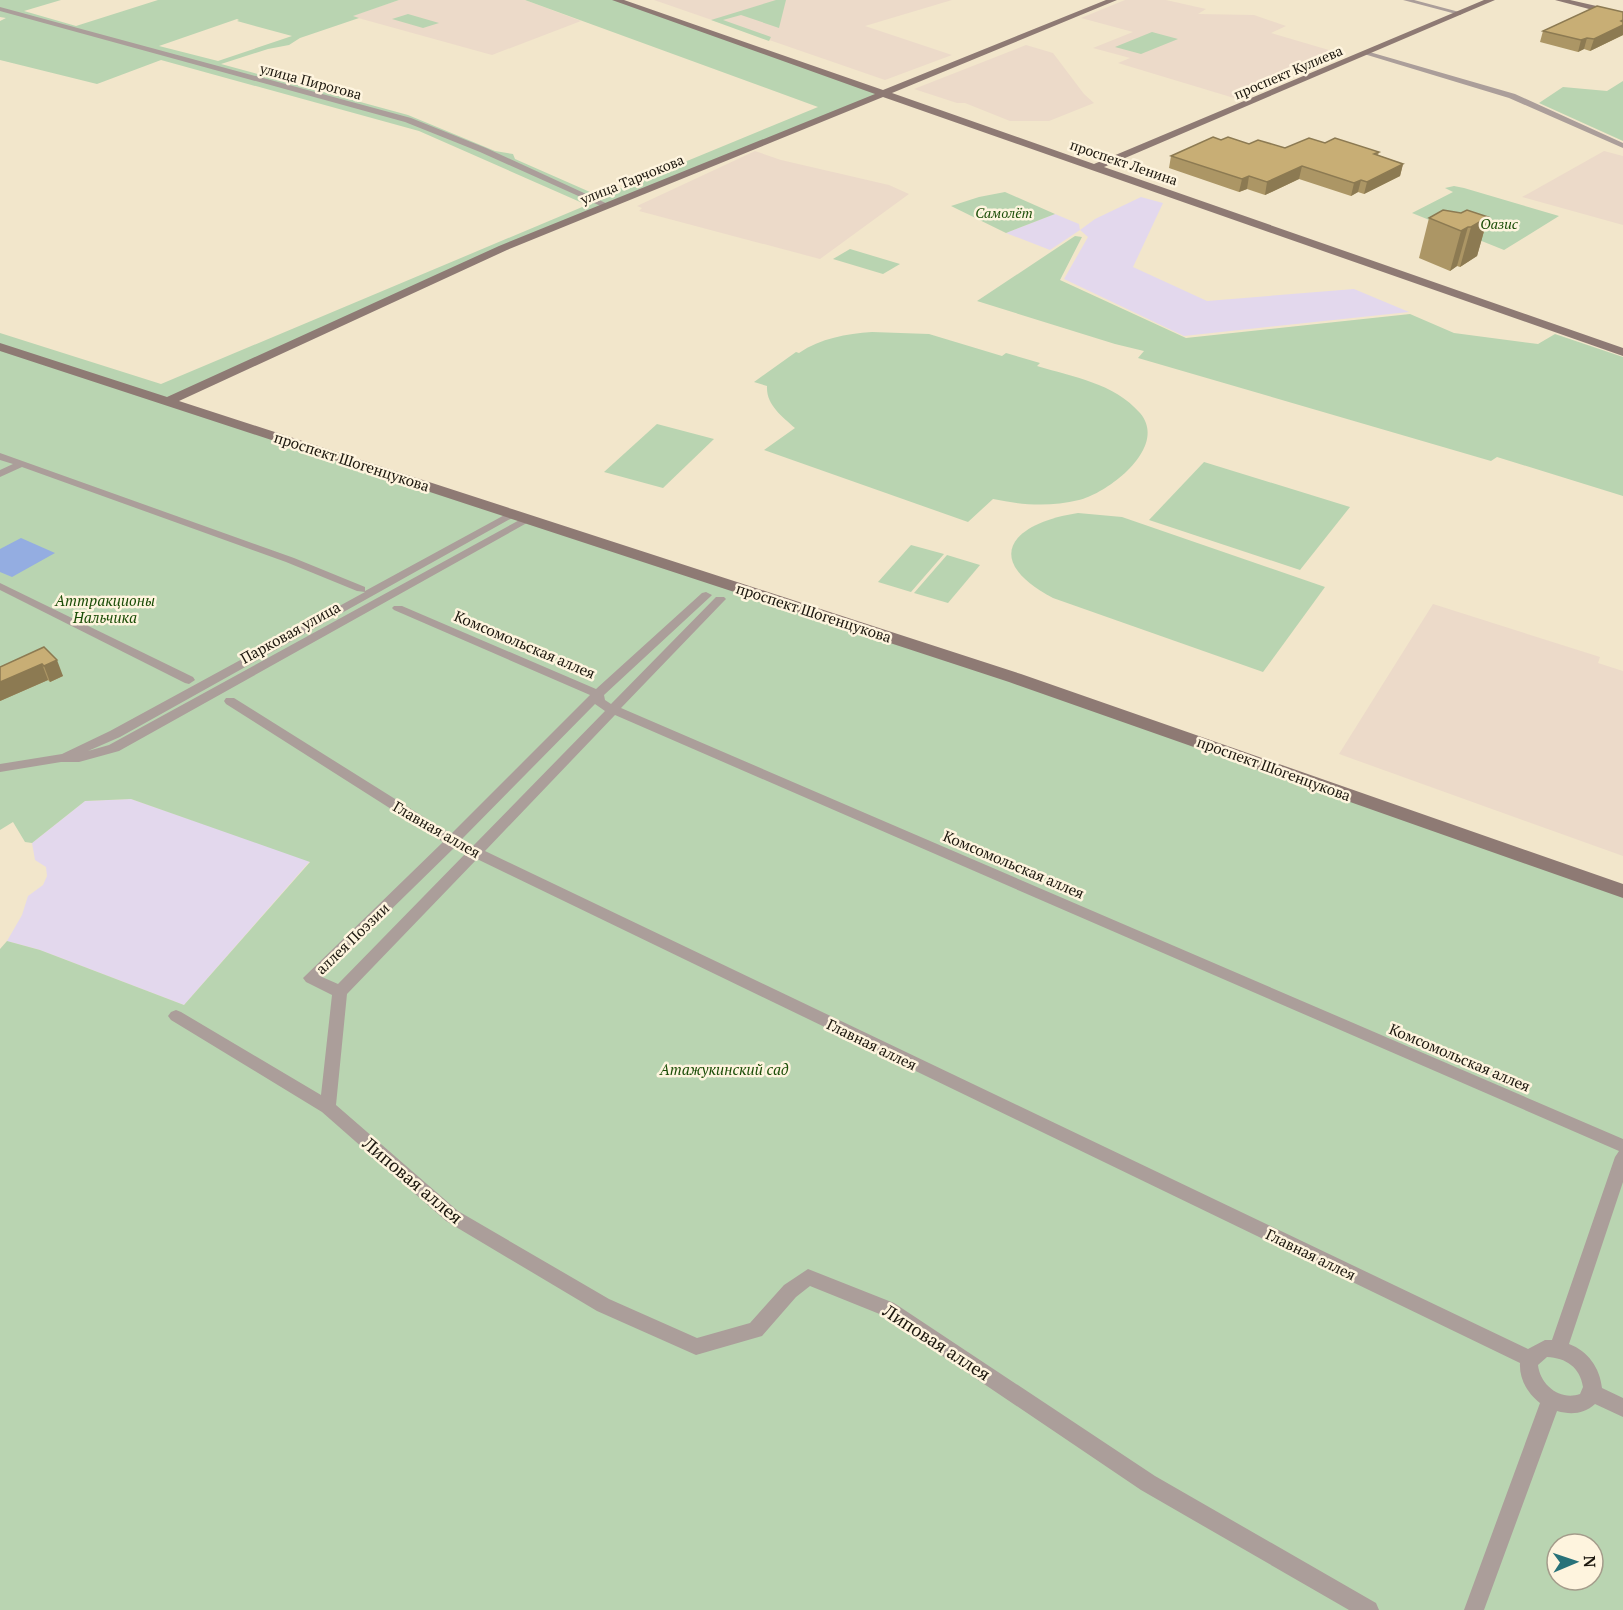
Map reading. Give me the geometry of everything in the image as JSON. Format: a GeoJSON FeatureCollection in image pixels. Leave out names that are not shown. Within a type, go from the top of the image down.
{"type":"FeatureCollection","features":[{"type":"Feature","properties":{"kind":"street","name":"проспект Ленина"},"geometry":{"type":"LineString","coordinates":[[615,0],[1623,351]]}},
{"type":"Feature","properties":{"kind":"street","name":"улица Тарчокова"},"geometry":{"type":"LineString","coordinates":[[169,401],[453,270],[606,205],[1113,0]]}},
{"type":"Feature","properties":{"kind":"street"},"geometry":{"type":"LineString","coordinates":[[1406,0],[1460,13]]}},
{"type":"Feature","properties":{"kind":"street","name":"проспект Кулиева"},"geometry":{"type":"LineString","coordinates":[[1095,167],[1491,0]]}},
{"type":"Feature","properties":{"kind":"street"},"geometry":{"type":"LineString","coordinates":[[1558,0],[1623,15]]}},
{"type":"Feature","properties":{"kind":"street","name":"улица Пирогова"},"geometry":{"type":"LineString","coordinates":[[0,9],[408,120],[483,150],[606,205]]}},
{"type":"Feature","properties":{"kind":"street"},"geometry":{"type":"LineString","coordinates":[[1366,53],[1512,96],[1623,146]]}},
{"type":"Feature","properties":{"kind":"street","name":"проспект Шогенцукова"},"geometry":{"type":"LineString","coordinates":[[0,347],[1037,685],[1623,891]]}},
{"type":"Feature","properties":{"kind":"street"},"geometry":{"type":"LineString","coordinates":[[0,456],[290,560],[361,589]]}},
{"type":"Feature","properties":{"kind":"street"},"geometry":{"type":"LineString","coordinates":[[0,474],[21,464]]}},
{"type":"Feature","properties":{"kind":"street","name":"Парковая улица"},"geometry":{"type":"LineString","coordinates":[[61,758],[115,734],[514,514]]}},
{"type":"Feature","properties":{"kind":"street","name":"Парковая улица"},"geometry":{"type":"LineString","coordinates":[[0,768],[61,758],[79,758],[114,748],[529,519]]}},
{"type":"Feature","properties":{"kind":"street"},"geometry":{"type":"LineString","coordinates":[[0,586],[189,680]]}},
{"type":"Feature","properties":{"kind":"street","name":"аллея Поэзии"},"geometry":{"type":"LineString","coordinates":[[706,595],[598,694],[453,841],[311,978],[340,992],[720,599]]}},
{"type":"Feature","properties":{"kind":"street","name":"Комсомольская аллея"},"geometry":{"type":"LineString","coordinates":[[398,608],[598,694],[598,701],[1623,1146]]}},
{"type":"Feature","properties":{"kind":"street","name":"Главная аллея"},"geometry":{"type":"LineString","coordinates":[[230,700],[474,852],[1530,1359]]}},
{"type":"Feature","properties":{"kind":"street"},"geometry":{"type":"LineString","coordinates":[[328,1107],[340,992]]}},
{"type":"Feature","properties":{"kind":"street","name":"Липовая аллея"},"geometry":{"type":"LineString","coordinates":[[176,1016],[328,1107],[452,1216],[603,1305],[696,1347],[756,1330],[790,1291],[808,1277],[888,1308],[1148,1483],[1369,1610]]}},
{"type":"Feature","properties":{"kind":"street"},"geometry":{"type":"LineString","coordinates":[[1558,1349],[1623,1156]]}},
{"type":"Feature","properties":{"kind":"street"},"geometry":{"type":"LineString","coordinates":[[1545,1348],[1558,1349],[1570,1353],[1585,1366],[1593,1383],[1592,1393],[1586,1401],[1576,1405],[1551,1400],[1539,1391],[1532,1381],[1528,1370],[1530,1359],[1536,1352],[1545,1348]]}},
{"type":"Feature","properties":{"kind":"street"},"geometry":{"type":"LineString","coordinates":[[1592,1393],[1623,1408]]}},
{"type":"Feature","properties":{"kind":"street"},"geometry":{"type":"LineString","coordinates":[[1474,1610],[1551,1400]]}},
{"type":"Feature","properties":{"kind":"shaded area"},"geometry":{"type":"Polygon","coordinates":[[[399,0],[525,0],[581,21],[492,55],[351,16],[399,0]]]}},
{"type":"Feature","properties":{"kind":"shaded area"},"geometry":{"type":"Polygon","coordinates":[[[654,0],[952,0],[865,26],[952,55],[885,80],[654,0]]]}},
{"type":"Feature","properties":{"kind":"shaded area"},"geometry":{"type":"Polygon","coordinates":[[[1125,0],[1166,0],[1206,9],[1198,14],[1254,15],[1286,26],[1271,33],[1339,53],[1302,69],[1283,70],[1268,77],[1273,81],[1234,98],[1118,63],[1130,58],[1093,48],[1133,32],[1081,18],[1125,0]]]}},
{"type":"Feature","properties":{"kind":"shaded area"},"geometry":{"type":"Polygon","coordinates":[[[1026,45],[1053,53],[1084,94],[1094,103],[1049,121],[1010,121],[965,103],[957,103],[914,89],[1026,45]]]}},
{"type":"Feature","properties":{"kind":"shaded area"},"geometry":{"type":"Polygon","coordinates":[[[755,151],[781,160],[889,185],[909,194],[820,259],[639,211],[642,208],[637,206],[755,151]]]}},
{"type":"Feature","properties":{"kind":"shaded area"},"geometry":{"type":"Polygon","coordinates":[[[1604,151],[1623,156],[1623,225],[1522,197],[1604,151]]]}},
{"type":"Feature","properties":{"kind":"shaded area"},"geometry":{"type":"Polygon","coordinates":[[[1141,197],[1163,203],[1133,267],[1207,301],[1354,289],[1409,312],[1184,336],[1064,279],[1088,237],[1080,230],[1095,219],[1141,197]]]}},
{"type":"Feature","properties":{"kind":"shaded area"},"geometry":{"type":"Polygon","coordinates":[[[1055,214],[1079,224],[1080,230],[1050,250],[1006,233],[1055,214]]]}},
{"type":"Feature","properties":{"kind":"shaded area"},"geometry":{"type":"Polygon","coordinates":[[[1433,604],[1600,657],[1598,663],[1623,671],[1623,856],[1339,754],[1433,604]]]}},
{"type":"Feature","properties":{"kind":"shaded area"},"geometry":{"type":"Polygon","coordinates":[[[131,799],[310,861],[184,1005],[40,950],[7,941],[22,915],[28,896],[43,885],[47,876],[46,867],[35,860],[32,843],[85,801],[131,799]]]}},
{"type":"Feature","properties":{"kind":"green space","name":"Атажукинский сад"},"geometry":{"type":"Polygon","coordinates":[[[0,0],[61,0],[24,11],[76,26],[158,0],[399,0],[353,16],[359,18],[300,38],[289,45],[221,64],[408,115],[495,151],[513,154],[515,159],[590,192],[607,194],[818,107],[525,0],[616,0],[883,93],[606,205],[169,401],[1015,678],[1623,891],[1623,1610],[0,1610],[0,949],[7,941],[40,950],[184,1005],[310,862],[131,799],[85,801],[32,843],[25,842],[13,822],[0,830],[0,333],[161,384],[587,205],[419,131],[161,60],[97,84],[0,60],[0,21],[6,18],[0,17],[0,0]],[[239,20],[159,46],[218,61],[292,36],[237,21],[239,20]]]}},
{"type":"Feature","properties":{"kind":"green space"},"geometry":{"type":"Polygon","coordinates":[[[776,0],[786,0],[779,28],[741,15],[723,20],[771,37],[769,41],[711,20],[776,0]]]}},
{"type":"Feature","properties":{"kind":"green space"},"geometry":{"type":"Polygon","coordinates":[[[408,14],[439,23],[423,28],[392,19],[408,14]]]}},
{"type":"Feature","properties":{"kind":"green space"},"geometry":{"type":"Polygon","coordinates":[[[1152,32],[1178,39],[1141,54],[1115,47],[1152,32]]]}},
{"type":"Feature","properties":{"kind":"green space"},"geometry":{"type":"Polygon","coordinates":[[[1623,81],[1623,141],[1539,103],[1563,87],[1607,91],[1623,81]]]}},
{"type":"Feature","properties":{"kind":"green space","name":"Оазис"},"geometry":{"type":"Polygon","coordinates":[[[1454,186],[1559,216],[1504,250],[1412,213],[1453,192],[1445,188],[1454,186]]]}},
{"type":"Feature","properties":{"kind":"green space","name":"Самолёт"},"geometry":{"type":"Polygon","coordinates":[[[1005,192],[1055,214],[1006,233],[951,206],[979,197],[1005,192]]]}},
{"type":"Feature","properties":{"kind":"green space"},"geometry":{"type":"Polygon","coordinates":[[[1075,236],[1082,237],[1060,280],[1186,338],[1410,314],[1454,333],[1538,344],[1555,334],[1623,357],[1623,496],[1497,457],[1491,461],[1138,358],[1144,351],[977,301],[1075,236]]]}},
{"type":"Feature","properties":{"kind":"green space"},"geometry":{"type":"Polygon","coordinates":[[[850,249],[900,264],[883,274],[833,259],[850,249]]]}},
{"type":"Feature","properties":{"kind":"green space"},"geometry":{"type":"Polygon","coordinates":[[[872,332],[929,334],[1002,356],[1006,353],[1040,363],[1037,366],[1092,382],[1118,395],[1140,413],[1147,426],[1147,440],[1141,454],[1131,467],[1119,478],[1091,496],[1068,502],[1046,504],[1014,503],[993,499],[968,522],[764,450],[795,428],[772,404],[767,393],[767,386],[754,382],[796,352],[799,353],[834,338],[872,332]]]}},
{"type":"Feature","properties":{"kind":"green space"},"geometry":{"type":"Polygon","coordinates":[[[657,424],[714,439],[663,488],[604,472],[657,424]]]}},
{"type":"Feature","properties":{"kind":"green space"},"geometry":{"type":"Polygon","coordinates":[[[1204,462],[1350,507],[1300,570],[1149,520],[1204,462]]]}},
{"type":"Feature","properties":{"kind":"green space"},"geometry":{"type":"Polygon","coordinates":[[[1078,513],[1122,517],[1325,587],[1263,672],[1053,598],[1030,584],[1017,570],[1011,557],[1013,545],[1022,534],[1036,525],[1078,513]]]}},
{"type":"Feature","properties":{"kind":"green space"},"geometry":{"type":"Polygon","coordinates":[[[911,545],[944,554],[911,592],[878,582],[911,545]]]}},
{"type":"Feature","properties":{"kind":"green space"},"geometry":{"type":"Polygon","coordinates":[[[947,555],[980,565],[948,603],[914,593],[947,555]]]}},
{"type":"Feature","properties":{"kind":"water"},"geometry":{"type":"Polygon","coordinates":[[[21,538],[55,553],[12,577],[0,572],[0,549],[21,538]]]}},
{"type":"Feature","properties":{"kind":"building"},"geometry":{"type":"Polygon","coordinates":[[[1597,6],[1623,12],[1621,21],[1623,25],[1594,39],[1581,40],[1543,31],[1597,6]]]}},
{"type":"Feature","properties":{"kind":"building"},"geometry":{"type":"Polygon","coordinates":[[[1213,137],[1221,140],[1228,137],[1249,144],[1258,140],[1285,148],[1309,138],[1325,143],[1335,138],[1379,152],[1374,154],[1403,164],[1367,182],[1361,180],[1354,183],[1302,166],[1267,182],[1249,176],[1242,179],[1171,156],[1213,137]]]}},
{"type":"Feature","properties":{"kind":"building"},"geometry":{"type":"Polygon","coordinates":[[[1443,210],[1461,213],[1467,210],[1488,217],[1461,231],[1429,218],[1443,210]]]}},
{"type":"Feature","properties":{"kind":"building"},"geometry":{"type":"Polygon","coordinates":[[[44,647],[57,660],[0,682],[0,667],[44,647]]]}},
{"type":"Feature","properties":{"kind":"park label","name":"Аттракционы Нальчика"},"geometry":{"type":"Point","coordinates":[105,608]}}]}
